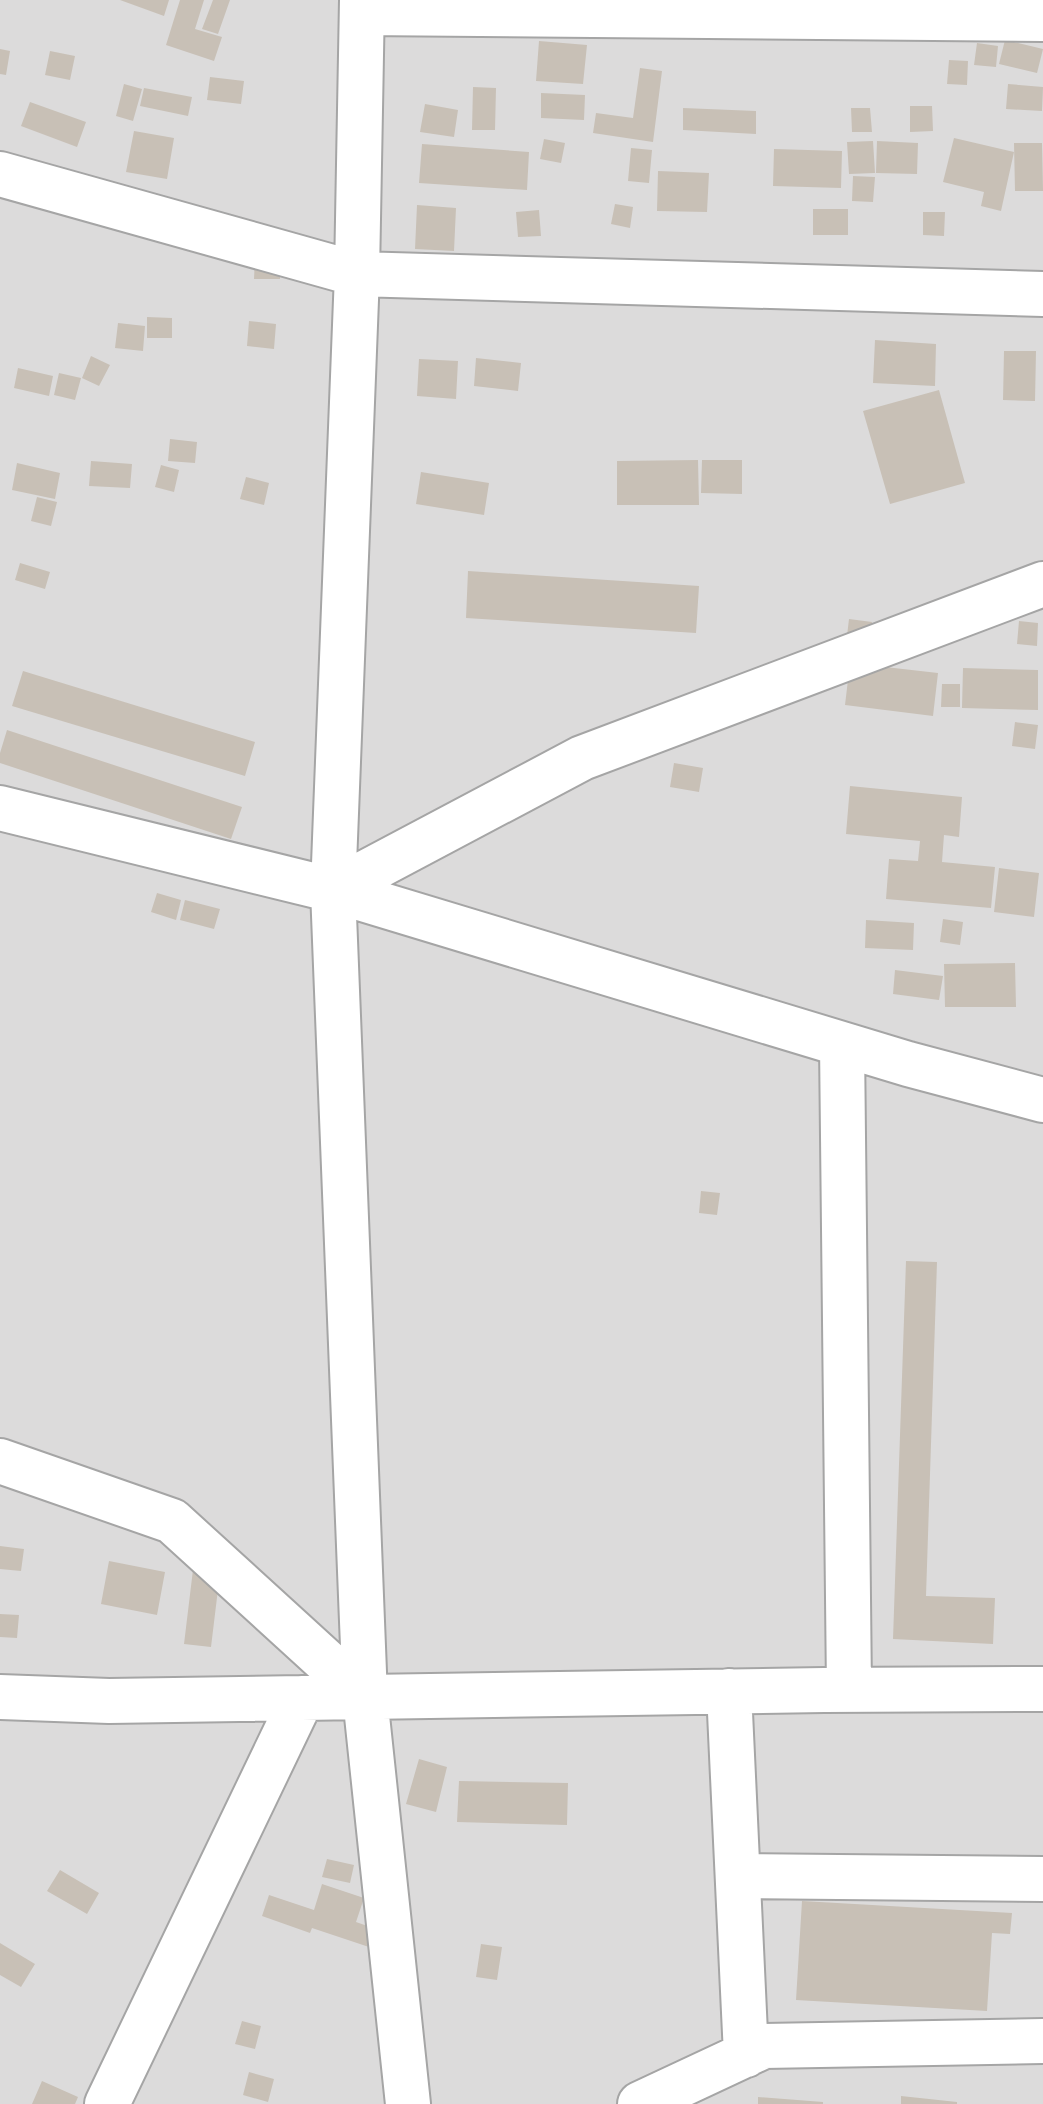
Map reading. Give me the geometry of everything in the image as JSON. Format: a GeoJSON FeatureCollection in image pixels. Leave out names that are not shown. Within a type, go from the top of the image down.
{"type":"FeatureCollection","features":[{"type":"Feature","properties":{"kind":"street"},"geometry":{"type":"LineString","coordinates":[[408,2104],[365,1697],[333,890],[357,274],[362,7],[1043,19]]}},
{"type":"Feature","properties":{"kind":"street"},"geometry":{"type":"LineString","coordinates":[[0,174],[357,274],[1043,294]]}},
{"type":"Feature","properties":{"kind":"street"},"geometry":{"type":"LineString","coordinates":[[333,890],[582,758],[1043,584]]}},
{"type":"Feature","properties":{"kind":"street"},"geometry":{"type":"LineString","coordinates":[[0,808],[333,890],[842,1044],[1043,1100]]}},
{"type":"Feature","properties":{"kind":"street"},"geometry":{"type":"LineString","coordinates":[[842,1044],[849,1690]]}},
{"type":"Feature","properties":{"kind":"street"},"geometry":{"type":"LineString","coordinates":[[0,1461],[172,1521],[365,1697]]}},
{"type":"Feature","properties":{"kind":"street"},"geometry":{"type":"LineString","coordinates":[[0,1697],[109,1701],[1043,1689]]}},
{"type":"Feature","properties":{"kind":"street"},"geometry":{"type":"LineString","coordinates":[[729,1691],[746,2055]]}},
{"type":"Feature","properties":{"kind":"street"},"geometry":{"type":"LineString","coordinates":[[107,2104],[302,1698]]}},
{"type":"Feature","properties":{"kind":"street"},"geometry":{"type":"LineString","coordinates":[[738,1876],[1043,1879]]}},
{"type":"Feature","properties":{"kind":"street"},"geometry":{"type":"LineString","coordinates":[[640,2104],[764,2046],[1043,2041]]}},
{"type":"Feature","properties":{"kind":"shaded area"},"geometry":{"type":"Polygon","coordinates":[[[0,0],[1043,0],[1043,2104],[0,2104],[0,0]]]}},
{"type":"Feature","properties":{"kind":"building"},"geometry":{"type":"Polygon","coordinates":[[[120,0],[169,0],[164,16],[120,0]]]}},
{"type":"Feature","properties":{"kind":"building"},"geometry":{"type":"Polygon","coordinates":[[[180,0],[204,0],[195,29],[222,37],[214,61],[166,45],[180,0]]]}},
{"type":"Feature","properties":{"kind":"building"},"geometry":{"type":"Polygon","coordinates":[[[213,0],[230,0],[218,34],[202,29],[213,0]]]}},
{"type":"Feature","properties":{"kind":"building"},"geometry":{"type":"Polygon","coordinates":[[[1005,40],[1043,49],[1037,73],[999,64],[1005,40]]]}},
{"type":"Feature","properties":{"kind":"building"},"geometry":{"type":"Polygon","coordinates":[[[539,41],[587,45],[583,84],[536,81],[539,41]]]}},
{"type":"Feature","properties":{"kind":"building"},"geometry":{"type":"Polygon","coordinates":[[[977,43],[998,46],[996,67],[974,65],[977,43]]]}},
{"type":"Feature","properties":{"kind":"building"},"geometry":{"type":"Polygon","coordinates":[[[0,49],[10,51],[6,75],[0,74],[0,49]]]}},
{"type":"Feature","properties":{"kind":"building"},"geometry":{"type":"Polygon","coordinates":[[[50,51],[75,56],[70,80],[45,75],[50,51]]]}},
{"type":"Feature","properties":{"kind":"building"},"geometry":{"type":"Polygon","coordinates":[[[949,60],[968,61],[967,85],[947,84],[949,60]]]}},
{"type":"Feature","properties":{"kind":"building"},"geometry":{"type":"Polygon","coordinates":[[[640,68],[662,71],[653,142],[593,133],[596,113],[633,118],[640,68]]]}},
{"type":"Feature","properties":{"kind":"building"},"geometry":{"type":"Polygon","coordinates":[[[210,77],[244,81],[241,104],[207,100],[210,77]]]}},
{"type":"Feature","properties":{"kind":"building"},"geometry":{"type":"Polygon","coordinates":[[[124,84],[142,89],[133,121],[116,116],[124,84]]]}},
{"type":"Feature","properties":{"kind":"building"},"geometry":{"type":"Polygon","coordinates":[[[1008,84],[1043,87],[1042,111],[1006,109],[1008,84]]]}},
{"type":"Feature","properties":{"kind":"building"},"geometry":{"type":"Polygon","coordinates":[[[473,87],[496,88],[495,130],[472,130],[473,87]]]}},
{"type":"Feature","properties":{"kind":"building"},"geometry":{"type":"Polygon","coordinates":[[[144,88],[192,97],[188,116],[140,106],[144,88]]]}},
{"type":"Feature","properties":{"kind":"building"},"geometry":{"type":"Polygon","coordinates":[[[541,93],[585,95],[584,120],[541,118],[541,93]]]}},
{"type":"Feature","properties":{"kind":"building"},"geometry":{"type":"Polygon","coordinates":[[[30,102],[86,122],[77,147],[21,126],[30,102]]]}},
{"type":"Feature","properties":{"kind":"building"},"geometry":{"type":"Polygon","coordinates":[[[425,104],[458,110],[454,137],[420,132],[425,104]]]}},
{"type":"Feature","properties":{"kind":"building"},"geometry":{"type":"Polygon","coordinates":[[[910,106],[932,106],[933,131],[910,132],[910,106]]]}},
{"type":"Feature","properties":{"kind":"building"},"geometry":{"type":"Polygon","coordinates":[[[683,108],[756,111],[756,134],[683,130],[683,108]]]}},
{"type":"Feature","properties":{"kind":"building"},"geometry":{"type":"Polygon","coordinates":[[[851,108],[870,108],[872,132],[852,132],[851,108]]]}},
{"type":"Feature","properties":{"kind":"building"},"geometry":{"type":"Polygon","coordinates":[[[134,131],[174,138],[167,179],[126,172],[134,131]]]}},
{"type":"Feature","properties":{"kind":"building"},"geometry":{"type":"Polygon","coordinates":[[[954,138],[1014,152],[1001,211],[981,206],[984,192],[943,182],[954,138]]]}},
{"type":"Feature","properties":{"kind":"building"},"geometry":{"type":"Polygon","coordinates":[[[544,139],[565,143],[561,163],[540,159],[544,139]]]}},
{"type":"Feature","properties":{"kind":"building"},"geometry":{"type":"Polygon","coordinates":[[[873,141],[875,173],[849,174],[847,142],[873,141]]]}},
{"type":"Feature","properties":{"kind":"building"},"geometry":{"type":"Polygon","coordinates":[[[877,141],[918,143],[917,174],[876,173],[877,141]]]}},
{"type":"Feature","properties":{"kind":"building"},"geometry":{"type":"Polygon","coordinates":[[[1014,143],[1042,143],[1043,191],[1015,191],[1014,143]]]}},
{"type":"Feature","properties":{"kind":"building"},"geometry":{"type":"Polygon","coordinates":[[[422,144],[529,152],[527,190],[419,183],[422,144]]]}},
{"type":"Feature","properties":{"kind":"building"},"geometry":{"type":"Polygon","coordinates":[[[631,148],[652,150],[649,183],[628,181],[631,148]]]}},
{"type":"Feature","properties":{"kind":"building"},"geometry":{"type":"Polygon","coordinates":[[[774,149],[842,151],[841,188],[773,186],[774,149]]]}},
{"type":"Feature","properties":{"kind":"building"},"geometry":{"type":"Polygon","coordinates":[[[658,171],[709,173],[707,212],[657,211],[658,171]]]}},
{"type":"Feature","properties":{"kind":"building"},"geometry":{"type":"Polygon","coordinates":[[[853,176],[875,177],[873,202],[852,201],[853,176]]]}},
{"type":"Feature","properties":{"kind":"building"},"geometry":{"type":"Polygon","coordinates":[[[615,204],[633,207],[630,228],[611,224],[615,204]]]}},
{"type":"Feature","properties":{"kind":"building"},"geometry":{"type":"Polygon","coordinates":[[[417,205],[456,208],[454,251],[415,249],[417,205]]]}},
{"type":"Feature","properties":{"kind":"building"},"geometry":{"type":"Polygon","coordinates":[[[813,209],[848,209],[848,235],[813,235],[813,209]]]}},
{"type":"Feature","properties":{"kind":"building"},"geometry":{"type":"Polygon","coordinates":[[[539,210],[541,236],[518,237],[516,212],[539,210]]]}},
{"type":"Feature","properties":{"kind":"building"},"geometry":{"type":"Polygon","coordinates":[[[923,212],[945,212],[944,236],[923,235],[923,212]]]}},
{"type":"Feature","properties":{"kind":"building"},"geometry":{"type":"Polygon","coordinates":[[[255,258],[280,258],[280,279],[254,279],[255,258]]]}},
{"type":"Feature","properties":{"kind":"building"},"geometry":{"type":"Polygon","coordinates":[[[147,317],[172,318],[172,338],[147,338],[147,317]]]}},
{"type":"Feature","properties":{"kind":"building"},"geometry":{"type":"Polygon","coordinates":[[[249,321],[276,324],[274,349],[247,346],[249,321]]]}},
{"type":"Feature","properties":{"kind":"building"},"geometry":{"type":"Polygon","coordinates":[[[118,323],[145,326],[143,351],[115,348],[118,323]]]}},
{"type":"Feature","properties":{"kind":"building"},"geometry":{"type":"Polygon","coordinates":[[[875,340],[936,344],[935,386],[873,383],[875,340]]]}},
{"type":"Feature","properties":{"kind":"building"},"geometry":{"type":"Polygon","coordinates":[[[1004,351],[1036,351],[1035,401],[1003,400],[1004,351]]]}},
{"type":"Feature","properties":{"kind":"building"},"geometry":{"type":"Polygon","coordinates":[[[91,356],[110,365],[99,386],[82,378],[91,356]]]}},
{"type":"Feature","properties":{"kind":"building"},"geometry":{"type":"Polygon","coordinates":[[[476,358],[521,363],[518,391],[474,386],[476,358]]]}},
{"type":"Feature","properties":{"kind":"building"},"geometry":{"type":"Polygon","coordinates":[[[419,359],[458,361],[456,399],[417,396],[419,359]]]}},
{"type":"Feature","properties":{"kind":"building"},"geometry":{"type":"Polygon","coordinates":[[[18,368],[53,376],[49,396],[14,388],[18,368]]]}},
{"type":"Feature","properties":{"kind":"building"},"geometry":{"type":"Polygon","coordinates":[[[59,373],[81,378],[75,400],[54,395],[59,373]]]}},
{"type":"Feature","properties":{"kind":"building"},"geometry":{"type":"Polygon","coordinates":[[[939,390],[965,483],[890,504],[863,411],[939,390]]]}},
{"type":"Feature","properties":{"kind":"building"},"geometry":{"type":"Polygon","coordinates":[[[170,439],[197,442],[195,463],[168,461],[170,439]]]}},
{"type":"Feature","properties":{"kind":"building"},"geometry":{"type":"Polygon","coordinates":[[[698,460],[699,505],[617,505],[617,461],[698,460]]]}},
{"type":"Feature","properties":{"kind":"building"},"geometry":{"type":"Polygon","coordinates":[[[702,460],[742,460],[742,494],[701,493],[702,460]]]}},
{"type":"Feature","properties":{"kind":"building"},"geometry":{"type":"Polygon","coordinates":[[[91,461],[132,464],[130,488],[89,486],[91,461]]]}},
{"type":"Feature","properties":{"kind":"building"},"geometry":{"type":"Polygon","coordinates":[[[17,463],[60,473],[55,499],[12,490],[17,463]]]}},
{"type":"Feature","properties":{"kind":"building"},"geometry":{"type":"Polygon","coordinates":[[[161,465],[179,470],[174,492],[155,487],[161,465]]]}},
{"type":"Feature","properties":{"kind":"building"},"geometry":{"type":"Polygon","coordinates":[[[421,472],[489,483],[484,515],[416,504],[421,472]]]}},
{"type":"Feature","properties":{"kind":"building"},"geometry":{"type":"Polygon","coordinates":[[[246,477],[269,483],[264,505],[240,499],[246,477]]]}},
{"type":"Feature","properties":{"kind":"building"},"geometry":{"type":"Polygon","coordinates":[[[37,497],[57,502],[51,526],[31,521],[37,497]]]}},
{"type":"Feature","properties":{"kind":"building"},"geometry":{"type":"Polygon","coordinates":[[[20,563],[50,572],[45,589],[15,580],[20,563]]]}},
{"type":"Feature","properties":{"kind":"building"},"geometry":{"type":"Polygon","coordinates":[[[468,571],[699,586],[696,633],[466,618],[468,571]]]}},
{"type":"Feature","properties":{"kind":"building"},"geometry":{"type":"Polygon","coordinates":[[[849,619],[872,622],[869,646],[846,644],[849,619]]]}},
{"type":"Feature","properties":{"kind":"building"},"geometry":{"type":"Polygon","coordinates":[[[1019,621],[1038,623],[1037,646],[1017,644],[1019,621]]]}},
{"type":"Feature","properties":{"kind":"building"},"geometry":{"type":"Polygon","coordinates":[[[850,663],[938,673],[933,716],[845,705],[850,663]]]}},
{"type":"Feature","properties":{"kind":"building"},"geometry":{"type":"Polygon","coordinates":[[[963,668],[1038,670],[1038,710],[962,708],[963,668]]]}},
{"type":"Feature","properties":{"kind":"building"},"geometry":{"type":"Polygon","coordinates":[[[23,671],[255,742],[245,776],[12,706],[23,671]]]}},
{"type":"Feature","properties":{"kind":"building"},"geometry":{"type":"Polygon","coordinates":[[[942,684],[960,684],[960,707],[941,707],[942,684]]]}},
{"type":"Feature","properties":{"kind":"building"},"geometry":{"type":"Polygon","coordinates":[[[1015,722],[1038,725],[1035,749],[1012,746],[1015,722]]]}},
{"type":"Feature","properties":{"kind":"building"},"geometry":{"type":"Polygon","coordinates":[[[7,730],[242,807],[231,839],[0,763],[7,730]]]}},
{"type":"Feature","properties":{"kind":"building"},"geometry":{"type":"Polygon","coordinates":[[[674,763],[703,768],[699,792],[670,787],[674,763]]]}},
{"type":"Feature","properties":{"kind":"building"},"geometry":{"type":"Polygon","coordinates":[[[850,786],[962,797],[959,837],[944,835],[942,862],[995,867],[991,908],[886,899],[889,859],[918,861],[920,841],[846,834],[850,786]]]}},
{"type":"Feature","properties":{"kind":"building"},"geometry":{"type":"Polygon","coordinates":[[[999,868],[1039,873],[1034,917],[994,912],[999,868]]]}},
{"type":"Feature","properties":{"kind":"building"},"geometry":{"type":"Polygon","coordinates":[[[157,893],[181,900],[176,920],[151,912],[157,893]]]}},
{"type":"Feature","properties":{"kind":"building"},"geometry":{"type":"Polygon","coordinates":[[[185,900],[220,909],[214,929],[180,920],[185,900]]]}},
{"type":"Feature","properties":{"kind":"building"},"geometry":{"type":"Polygon","coordinates":[[[943,919],[963,922],[960,945],[940,942],[943,919]]]}},
{"type":"Feature","properties":{"kind":"building"},"geometry":{"type":"Polygon","coordinates":[[[866,920],[914,923],[913,950],[865,948],[866,920]]]}},
{"type":"Feature","properties":{"kind":"building"},"geometry":{"type":"Polygon","coordinates":[[[1015,963],[1016,1007],[945,1007],[944,964],[1015,963]]]}},
{"type":"Feature","properties":{"kind":"building"},"geometry":{"type":"Polygon","coordinates":[[[895,970],[943,976],[939,1000],[893,994],[895,970]]]}},
{"type":"Feature","properties":{"kind":"building"},"geometry":{"type":"Polygon","coordinates":[[[701,1191],[720,1193],[717,1215],[699,1213],[701,1191]]]}},
{"type":"Feature","properties":{"kind":"building"},"geometry":{"type":"Polygon","coordinates":[[[906,1261],[937,1262],[926,1596],[995,1598],[993,1644],[893,1639],[906,1261]]]}},
{"type":"Feature","properties":{"kind":"building"},"geometry":{"type":"Polygon","coordinates":[[[196,1545],[223,1548],[211,1647],[184,1644],[196,1545]]]}},
{"type":"Feature","properties":{"kind":"building"},"geometry":{"type":"Polygon","coordinates":[[[0,1546],[24,1549],[21,1571],[0,1569],[0,1546]]]}},
{"type":"Feature","properties":{"kind":"building"},"geometry":{"type":"Polygon","coordinates":[[[109,1561],[165,1572],[157,1615],[101,1604],[109,1561]]]}},
{"type":"Feature","properties":{"kind":"building"},"geometry":{"type":"Polygon","coordinates":[[[0,1614],[19,1615],[17,1638],[0,1637],[0,1614]]]}},
{"type":"Feature","properties":{"kind":"building"},"geometry":{"type":"Polygon","coordinates":[[[419,1759],[447,1767],[436,1812],[406,1804],[419,1759]]]}},
{"type":"Feature","properties":{"kind":"building"},"geometry":{"type":"Polygon","coordinates":[[[459,1781],[568,1783],[567,1825],[457,1822],[459,1781]]]}},
{"type":"Feature","properties":{"kind":"building"},"geometry":{"type":"Polygon","coordinates":[[[327,1859],[354,1865],[350,1883],[322,1877],[327,1859]]]}},
{"type":"Feature","properties":{"kind":"building"},"geometry":{"type":"Polygon","coordinates":[[[60,1870],[99,1893],[87,1914],[47,1891],[60,1870]]]}},
{"type":"Feature","properties":{"kind":"building"},"geometry":{"type":"Polygon","coordinates":[[[322,1884],[364,1898],[356,1922],[376,1929],[369,1947],[312,1928],[310,1933],[262,1916],[269,1895],[314,1910],[322,1884]]]}},
{"type":"Feature","properties":{"kind":"building"},"geometry":{"type":"Polygon","coordinates":[[[802,1901],[1012,1913],[1010,1934],[992,1933],[987,2011],[796,2000],[802,1901]]]}},
{"type":"Feature","properties":{"kind":"building"},"geometry":{"type":"Polygon","coordinates":[[[0,1943],[35,1964],[21,1987],[0,1975],[0,1943]]]}},
{"type":"Feature","properties":{"kind":"building"},"geometry":{"type":"Polygon","coordinates":[[[481,1944],[502,1947],[497,1980],[476,1977],[481,1944]]]}},
{"type":"Feature","properties":{"kind":"building"},"geometry":{"type":"Polygon","coordinates":[[[242,2021],[261,2026],[255,2049],[235,2044],[242,2021]]]}},
{"type":"Feature","properties":{"kind":"building"},"geometry":{"type":"Polygon","coordinates":[[[249,2072],[274,2079],[268,2102],[243,2095],[249,2072]]]}},
{"type":"Feature","properties":{"kind":"building"},"geometry":{"type":"Polygon","coordinates":[[[42,2081],[78,2097],[75,2104],[32,2104],[42,2081]]]}},
{"type":"Feature","properties":{"kind":"building"},"geometry":{"type":"Polygon","coordinates":[[[901,2096],[957,2102],[957,2104],[901,2104],[901,2096]]]}},
{"type":"Feature","properties":{"kind":"building"},"geometry":{"type":"Polygon","coordinates":[[[758,2097],[823,2102],[823,2104],[758,2104],[758,2097]]]}}]}
